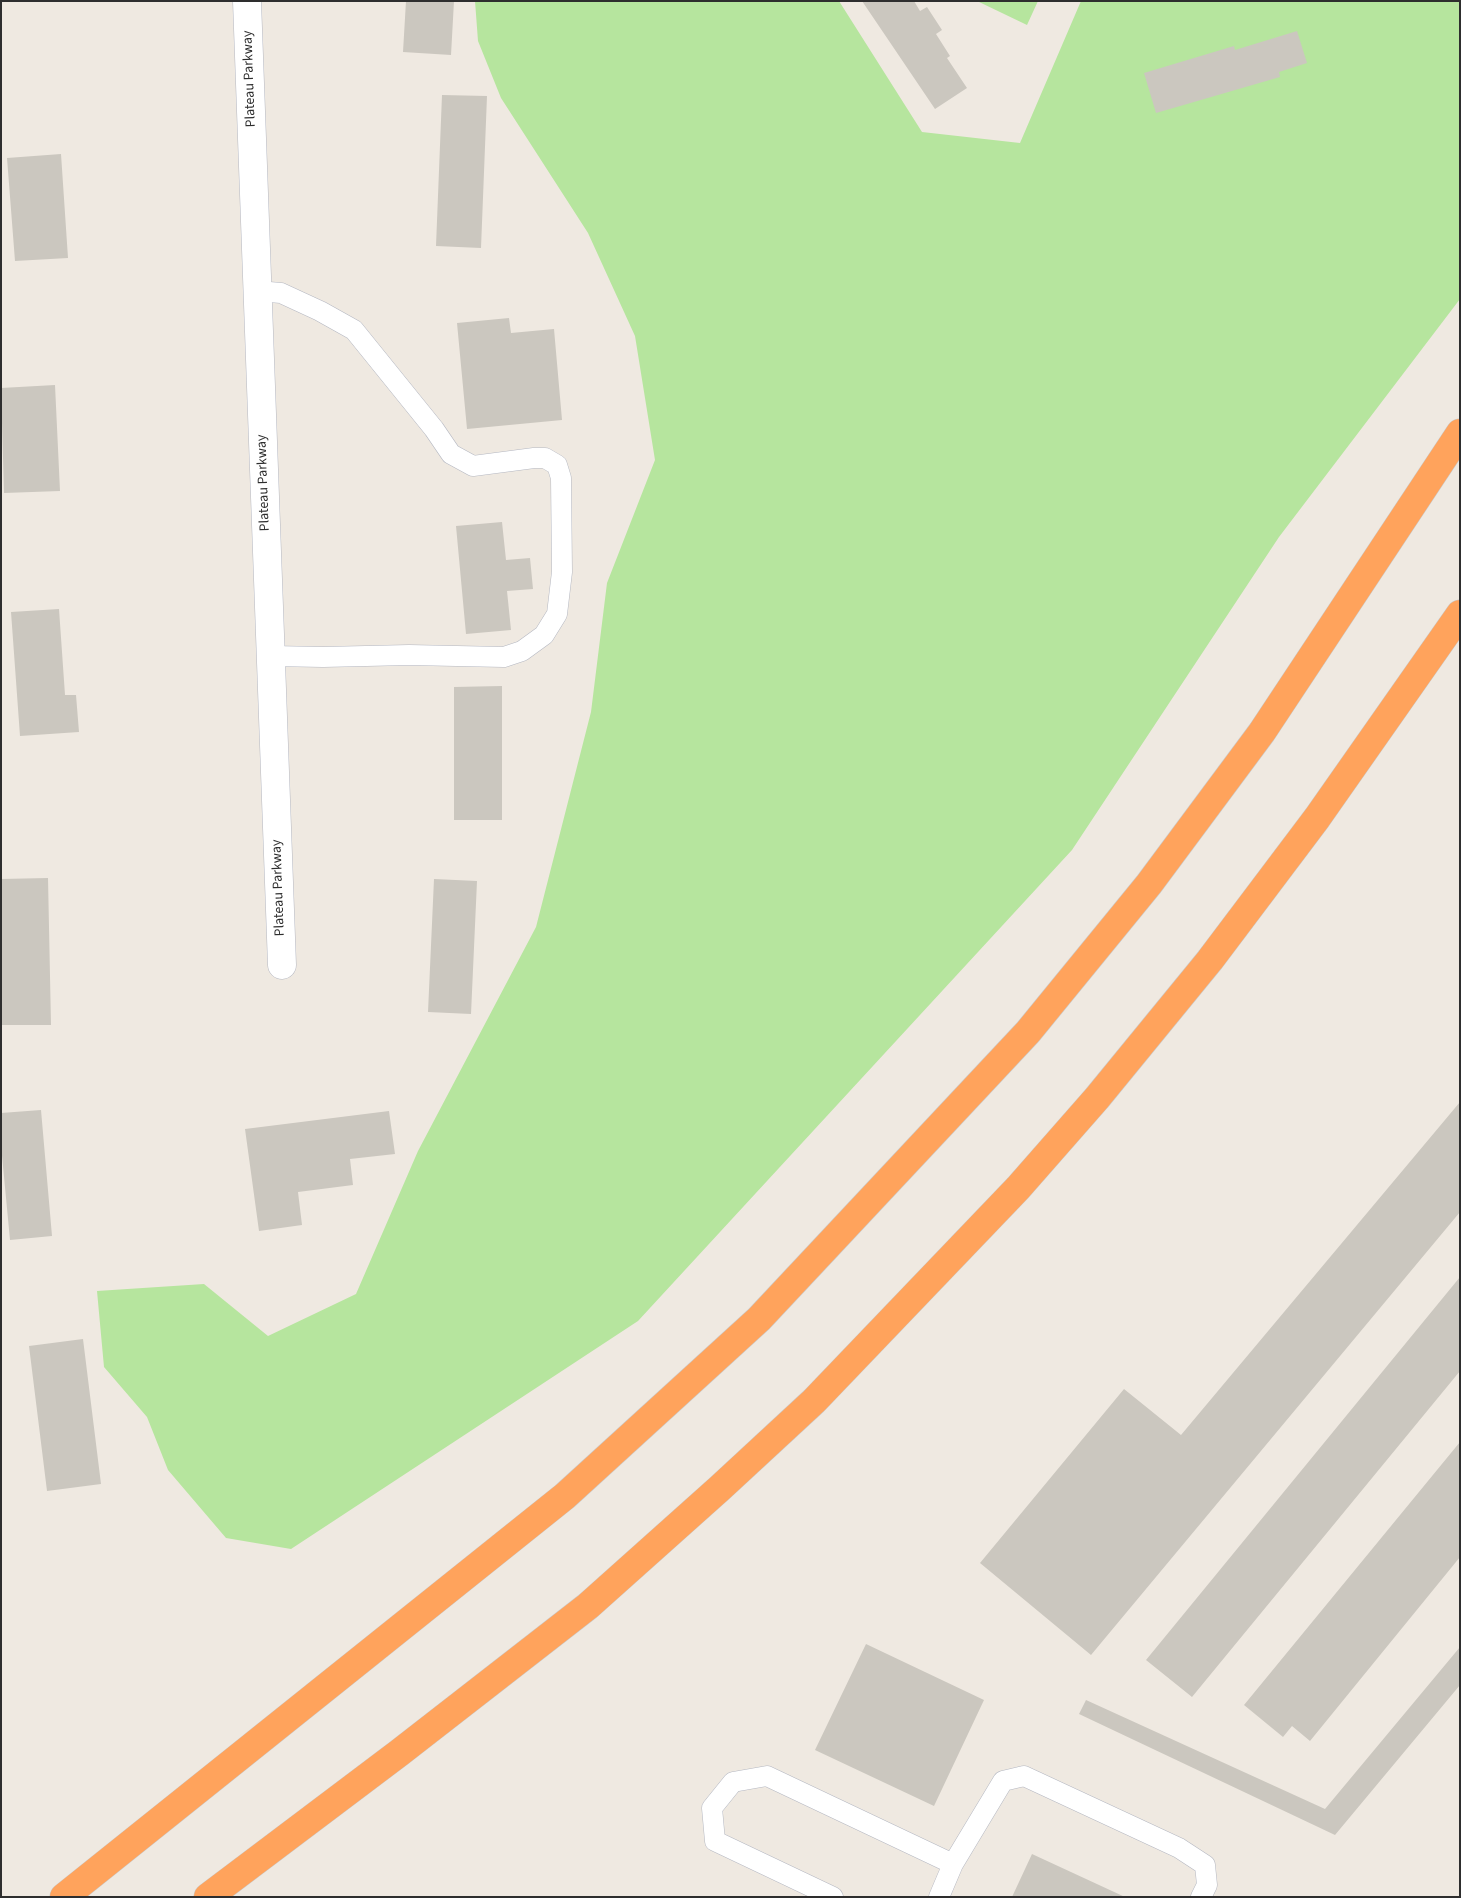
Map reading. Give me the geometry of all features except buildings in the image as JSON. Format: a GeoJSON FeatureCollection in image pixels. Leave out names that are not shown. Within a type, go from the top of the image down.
{"type":"FeatureCollection","features":[{"type":"Feature","properties":{"kind":"highway"},"geometry":{"type":"LineString","coordinates":[[64,1897],[565,1496],[760,1319],[1028,1032],[1149,884],[1262,732],[1460,433]]}},
{"type":"Feature","properties":{"kind":"highway"},"geometry":{"type":"LineString","coordinates":[[208,1897],[399,1753],[588,1606],[814,1401],[1018,1188],[1097,1098],[1204,968],[1317,818],[1460,614]]}},
{"type":"Feature","properties":{"kind":"street","name":"Plateau Parkway"},"geometry":{"type":"LineString","coordinates":[[247,1],[282,965]]}},
{"type":"Feature","properties":{"kind":"lane"},"geometry":{"type":"LineString","coordinates":[[257,291],[281,293],[320,311],[354,330],[434,429],[451,454],[473,466],[546,458],[557,465],[561,478],[562,572],[557,614],[544,635],[522,651],[504,657],[409,655],[271,656]]}},
{"type":"Feature","properties":{"kind":"lane"},"geometry":{"type":"LineString","coordinates":[[833,1897],[715,1841],[712,1808],[733,1782],[767,1776],[953,1864]]}},
{"type":"Feature","properties":{"kind":"lane"},"geometry":{"type":"LineString","coordinates":[[939,1897],[953,1864],[1003,1781],[1024,1776],[1180,1848],[1205,1865],[1206,1885],[1201,1897]]}},
{"type":"Feature","properties":{"kind":"green space"},"geometry":{"type":"Polygon","coordinates":[[[475,1],[839,1],[922,132],[1020,143],[1081,1],[1460,1],[1460,299],[1279,537],[1072,850],[638,1321],[291,1549],[226,1538],[168,1470],[147,1417],[104,1367],[97,1291],[204,1284],[268,1336],[356,1294],[418,1151],[536,927],[591,712],[607,583],[655,460],[635,336],[588,233],[501,98],[478,41],[475,1]]]}},
{"type":"Feature","properties":{"kind":"green space"},"geometry":{"type":"Polygon","coordinates":[[[977,1],[1038,1],[1027,25],[977,1]]]}}]}
